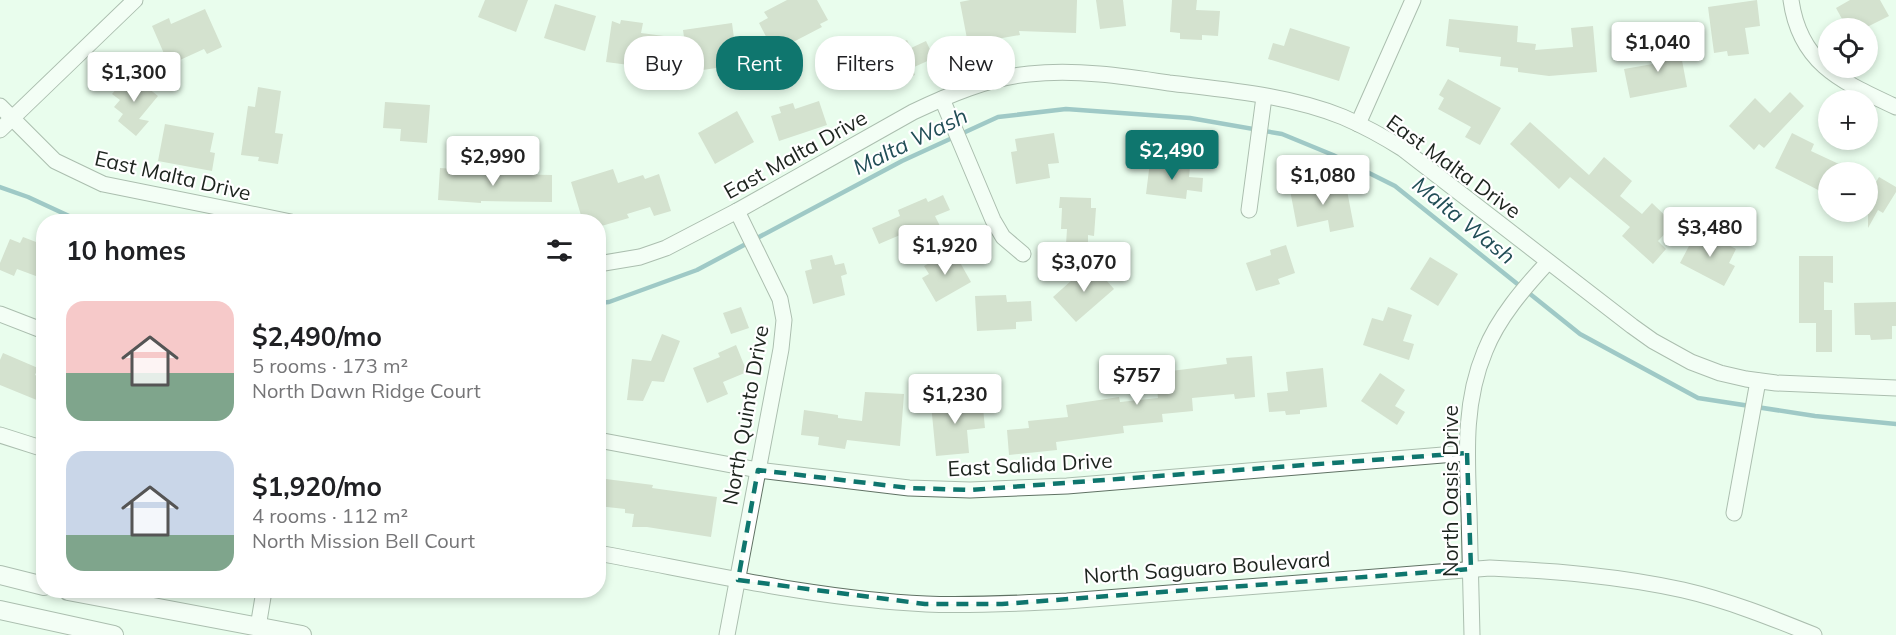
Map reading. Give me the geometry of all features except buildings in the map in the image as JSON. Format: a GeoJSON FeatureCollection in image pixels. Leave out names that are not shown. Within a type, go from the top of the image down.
{"type":"FeatureCollection","features":[{"type":"Feature","properties":{"kind":"main road"},"geometry":{"type":"LineString","coordinates":[[0,575],[36,584]]}},
{"type":"Feature","properties":{"kind":"main road"},"geometry":{"type":"LineString","coordinates":[[105,598],[302,635]]}},
{"type":"Feature","properties":{"kind":"main road"},"geometry":{"type":"LineString","coordinates":[[0,610],[114,635]]}},
{"type":"Feature","properties":{"kind":"street"},"geometry":{"type":"LineString","coordinates":[[0,130],[135,0]]}},
{"type":"Feature","properties":{"kind":"street"},"geometry":{"type":"LineString","coordinates":[[1358,124],[1413,0]]}},
{"type":"Feature","properties":{"kind":"street"},"geometry":{"type":"LineString","coordinates":[[1791,0],[1797,26],[1820,64],[1846,82],[1896,107]]}},
{"type":"Feature","properties":{"kind":"street","name":"East Malta Drive"},"geometry":{"type":"LineString","coordinates":[[606,263],[639,257],[666,248],[942,99],[1000,80],[1027,74],[1066,72],[1105,74],[1302,104],[1341,116],[1358,124],[1403,149],[1632,326],[1672,352],[1720,374],[1758,381],[1896,388]]}},
{"type":"Feature","properties":{"kind":"street"},"geometry":{"type":"LineString","coordinates":[[1249,210],[1264,97]]}},
{"type":"Feature","properties":{"kind":"street"},"geometry":{"type":"LineString","coordinates":[[942,99],[993,220],[1003,237],[1023,254]]}},
{"type":"Feature","properties":{"kind":"street","name":"East Malta Drive"},"geometry":{"type":"LineString","coordinates":[[0,106],[55,161],[103,184],[251,214]]}},
{"type":"Feature","properties":{"kind":"street","name":"North Quinto Drive"},"geometry":{"type":"LineString","coordinates":[[727,635],[781,349],[784,320],[780,299],[737,211]]}},
{"type":"Feature","properties":{"kind":"street","name":"North Oasis Drive"},"geometry":{"type":"LineString","coordinates":[[1472,635],[1467,453],[1468,409],[1471,392],[1485,348],[1500,322],[1548,262]]}},
{"type":"Feature","properties":{"kind":"street"},"geometry":{"type":"LineString","coordinates":[[0,314],[36,329]]}},
{"type":"Feature","properties":{"kind":"street"},"geometry":{"type":"LineString","coordinates":[[1734,513],[1758,381]]}},
{"type":"Feature","properties":{"kind":"street"},"geometry":{"type":"LineString","coordinates":[[0,435],[36,446]]}},
{"type":"Feature","properties":{"kind":"street","name":"East Salida Drive"},"geometry":{"type":"LineString","coordinates":[[606,442],[758,470],[909,488],[970,490],[1068,486],[1467,453]]}},
{"type":"Feature","properties":{"kind":"street","name":"North Saguaro Boulevard"},"geometry":{"type":"LineString","coordinates":[[606,555],[759,584],[925,604],[1067,601],[1490,567],[1604,575],[1685,590],[1814,635]]}},
{"type":"Feature","properties":{"kind":"street"},"geometry":{"type":"LineString","coordinates":[[258,627],[263,598]]}},
{"type":"Feature","properties":{"kind":"highlighted area"},"geometry":{"type":"Polygon","coordinates":[[[1467,453],[1471,569],[1002,604],[925,604],[738,580],[758,470],[909,488],[970,490],[1467,453]]]}},
{"type":"Feature","properties":{"kind":"waterway","name":"Malta Wash"},"geometry":{"type":"LineString","coordinates":[[606,302],[697,270],[902,161],[998,117],[1066,109],[1190,118],[1282,134],[1333,155],[1395,186],[1580,334],[1698,398],[1815,416],[1896,424]]}},
{"type":"Feature","properties":{"kind":"waterway","name":"Malta Wash"},"geometry":{"type":"LineString","coordinates":[[0,187],[65,214]]}}]}
